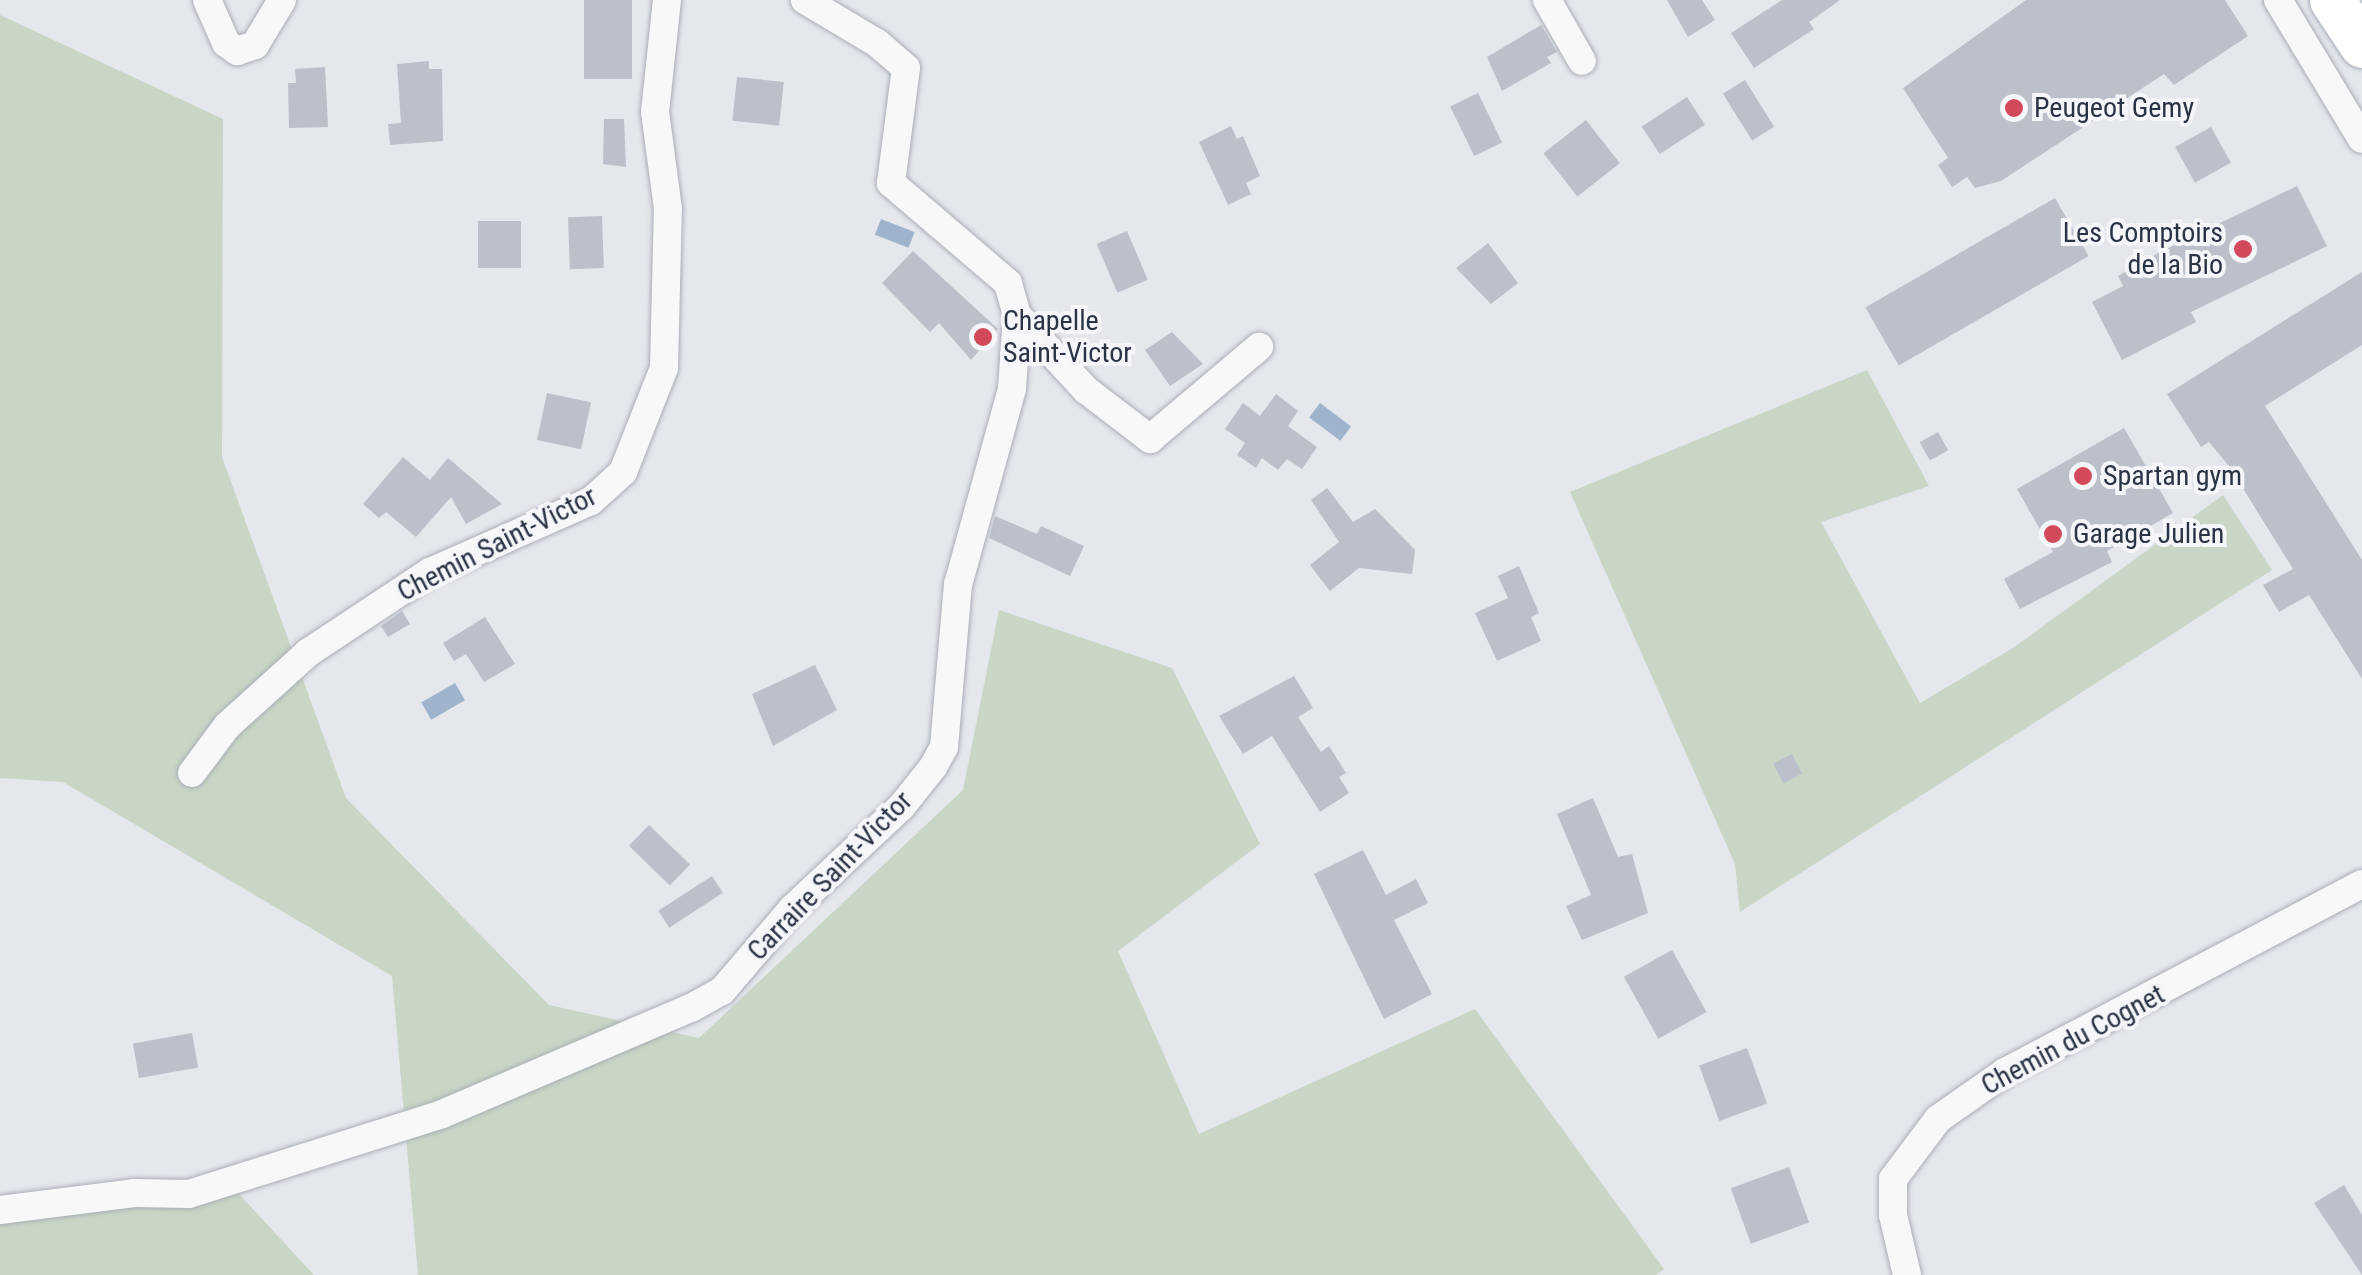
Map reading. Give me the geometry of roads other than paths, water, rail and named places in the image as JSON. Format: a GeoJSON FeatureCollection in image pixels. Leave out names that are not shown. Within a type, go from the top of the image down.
{"type":"FeatureCollection","features":[{"type":"Feature","properties":{"kind":"main road"},"geometry":{"type":"LineString","coordinates":[[2332,0],[2362,45]]}},
{"type":"Feature","properties":{"kind":"street"},"geometry":{"type":"LineString","coordinates":[[207,0],[226,43],[237,52],[255,45],[282,0]]}},
{"type":"Feature","properties":{"kind":"street","name":"Chemin Saint-Victor"},"geometry":{"type":"LineString","coordinates":[[192,774],[227,726],[309,652],[430,572],[591,501],[623,472],[664,368],[668,210],[656,112],[667,0]]}},
{"type":"Feature","properties":{"kind":"street"},"geometry":{"type":"LineString","coordinates":[[805,0],[878,43],[906,68],[890,182],[1008,283],[1017,315],[1086,390],[1150,440],[1259,347]]}},
{"type":"Feature","properties":{"kind":"street"},"geometry":{"type":"LineString","coordinates":[[1546,0],[1582,61]]}},
{"type":"Feature","properties":{"kind":"street"},"geometry":{"type":"LineString","coordinates":[[2278,0],[2362,139]]}},
{"type":"Feature","properties":{"kind":"street","name":"Carraire Saint-Victor"},"geometry":{"type":"LineString","coordinates":[[0,1210],[134,1193],[189,1194],[442,1114],[722,991],[815,886],[902,806],[944,747],[948,640],[972,522],[1012,389],[1017,315]]}},
{"type":"Feature","properties":{"kind":"street","name":"Chemin du Cognet"},"geometry":{"type":"LineString","coordinates":[[1907,1275],[1893,1179],[1938,1119],[2004,1072],[2362,884]]}},
{"type":"Feature","properties":{"kind":"water"},"geometry":{"type":"Polygon","coordinates":[[[881,219],[915,232],[909,248],[875,235],[881,219]]]}},
{"type":"Feature","properties":{"kind":"water"},"geometry":{"type":"Polygon","coordinates":[[[1320,403],[1351,426],[1340,441],[1309,417],[1320,403]]]}},
{"type":"Feature","properties":{"kind":"water"},"geometry":{"type":"Polygon","coordinates":[[[455,683],[465,700],[431,720],[421,702],[455,683]]]}},
{"type":"Feature","properties":{"kind":"place","name":"Peugeot Gemy"},"geometry":{"type":"Point","coordinates":[2014,108]}},
{"type":"Feature","properties":{"kind":"place","name":"Les Comptoirs de la Bio"},"geometry":{"type":"Point","coordinates":[2243,249]}},
{"type":"Feature","properties":{"kind":"place","name":"Chapelle Saint-Victor"},"geometry":{"type":"Point","coordinates":[983,337]}},
{"type":"Feature","properties":{"kind":"place","name":"Spartan gym"},"geometry":{"type":"Point","coordinates":[2083,476]}},
{"type":"Feature","properties":{"kind":"place","name":"Garage Julien"},"geometry":{"type":"Point","coordinates":[2053,534]}}]}
